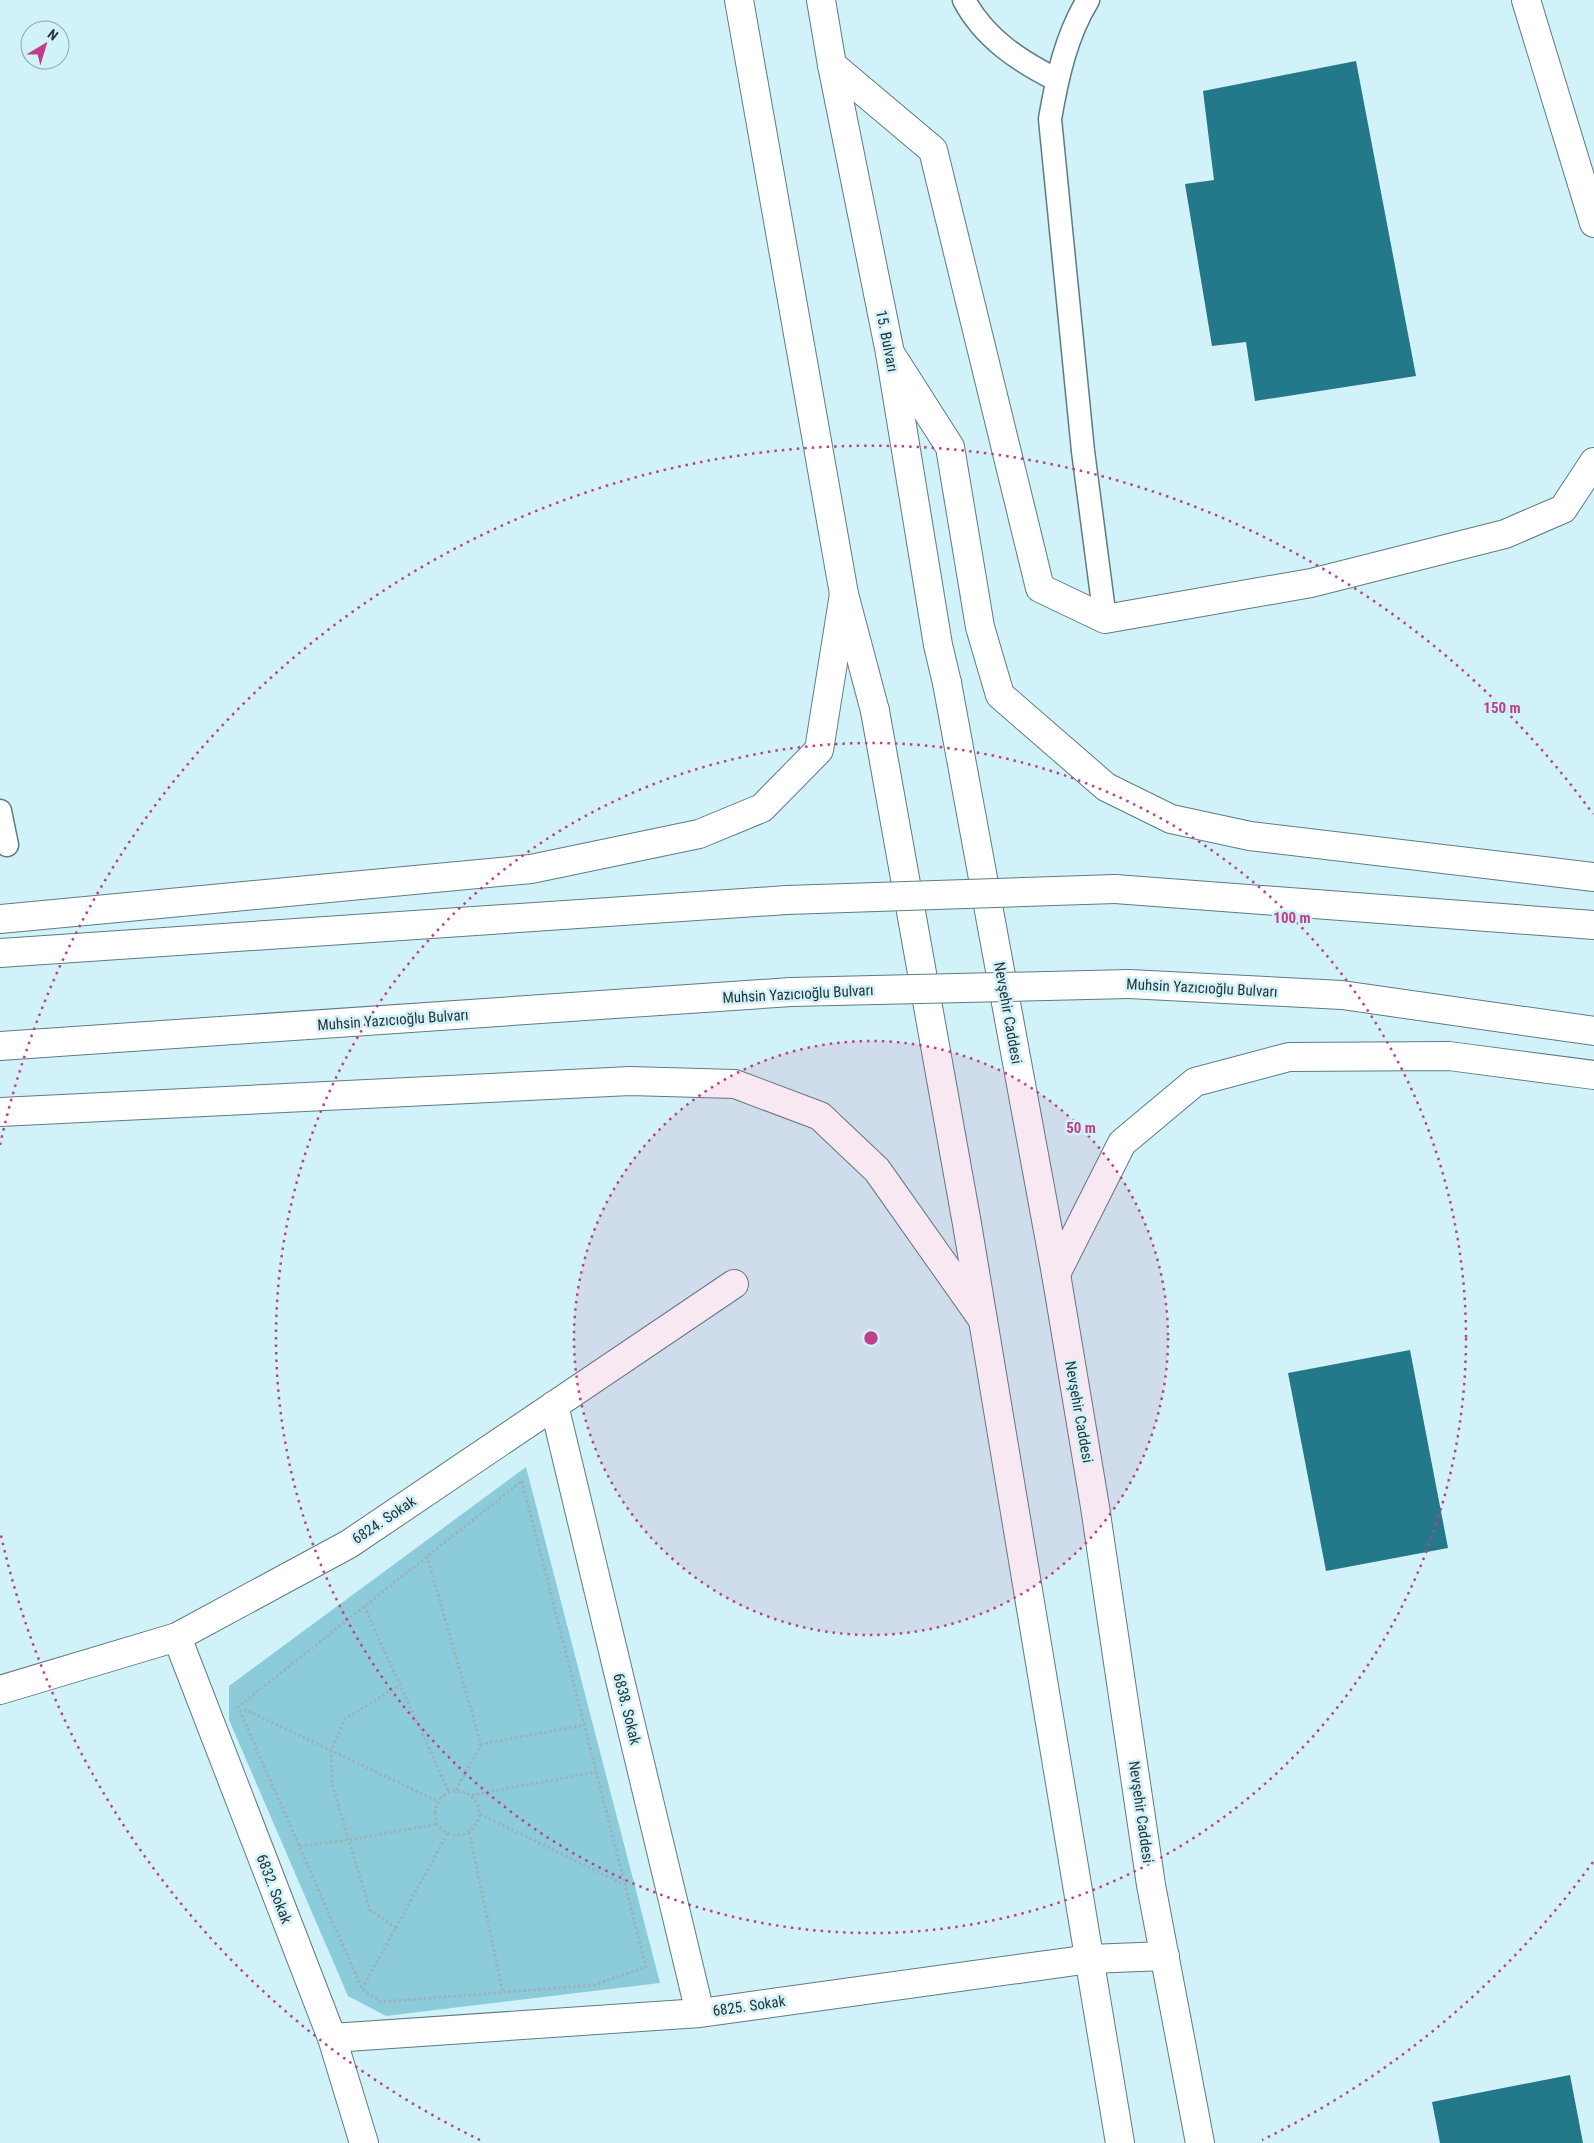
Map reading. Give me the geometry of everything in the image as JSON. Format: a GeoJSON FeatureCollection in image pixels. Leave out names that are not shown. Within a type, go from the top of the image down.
{"type":"FeatureCollection","features":[{"type":"Feature","properties":{"kind":"main road"},"geometry":{"type":"LineString","coordinates":[[739,0],[844,594],[875,711],[983,1320],[1120,2143]]}},
{"type":"Feature","properties":{"kind":"main road","name":"15. Bulvarı"},"geometry":{"type":"LineString","coordinates":[[821,0],[832,65],[890,353],[938,645],[947,683]]}},
{"type":"Feature","properties":{"kind":"main road"},"geometry":{"type":"LineString","coordinates":[[1526,0],[1594,223]]}},
{"type":"Feature","properties":{"kind":"main road"},"geometry":{"type":"LineString","coordinates":[[832,65],[934,150],[1040,588],[1105,619],[1311,582],[1505,534],[1563,509],[1594,462]]}},
{"type":"Feature","properties":{"kind":"main road"},"geometry":{"type":"LineString","coordinates":[[890,353],[950,447],[980,627],[1000,695],[1106,787],[1171,819],[1250,836],[1594,877]]}},
{"type":"Feature","properties":{"kind":"main road"},"geometry":{"type":"LineString","coordinates":[[0,920],[531,868],[708,830],[762,808],[819,750],[844,594]]}},
{"type":"Feature","properties":{"kind":"main road","name":"Nevşehir Caddesi"},"geometry":{"type":"LineString","coordinates":[[947,683],[1056,1274],[1095,1507],[1151,1885],[1200,2143]]}},
{"type":"Feature","properties":{"kind":"main road"},"geometry":{"type":"LineString","coordinates":[[0,953],[787,900],[1115,889],[1594,925]]}},
{"type":"Feature","properties":{"kind":"main road","name":"Muhsin Yazıcıoğlu Bulvarı"},"geometry":{"type":"LineString","coordinates":[[0,1046],[791,992],[1129,984],[1342,995],[1594,1031]]}},
{"type":"Feature","properties":{"kind":"main road"},"geometry":{"type":"LineString","coordinates":[[1056,1274],[1122,1143],[1195,1082],[1289,1058],[1449,1056],[1594,1075]]}},
{"type":"Feature","properties":{"kind":"main road"},"geometry":{"type":"LineString","coordinates":[[0,1112],[630,1081],[735,1084],[820,1116],[877,1170],[983,1320]]}},
{"type":"Feature","properties":{"kind":"main road","name":"6824. Sokak"},"geometry":{"type":"LineString","coordinates":[[0,1690],[177,1637],[349,1544],[734,1284]]}},
{"type":"Feature","properties":{"kind":"main road","name":"6838. Sokak"},"geometry":{"type":"LineString","coordinates":[[554,1405],[700,2013]]}},
{"type":"Feature","properties":{"kind":"main road","name":"6832. Sokak"},"geometry":{"type":"LineString","coordinates":[[177,1637],[332,2038],[364,2143]]}},
{"type":"Feature","properties":{"kind":"main road","name":"6825. Sokak"},"geometry":{"type":"LineString","coordinates":[[332,2038],[700,2013],[1090,1959],[1165,1956]]}},
{"type":"Feature","properties":{"kind":"lane"},"geometry":{"type":"LineString","coordinates":[[964,0],[982,27],[1000,45],[1027,65],[1056,80]]}},
{"type":"Feature","properties":{"kind":"lane"},"geometry":{"type":"LineString","coordinates":[[1088,0],[1068,42],[1056,80],[1050,119],[1083,452],[1105,619]]}},
{"type":"Feature","properties":{"kind":"lane"},"geometry":{"type":"LineString","coordinates":[[0,811],[8,846]]}},
{"type":"Feature","properties":{"kind":"path"},"geometry":{"type":"LineString","coordinates":[[522,1481],[646,1967],[594,1985],[381,2002],[362,1989],[238,1707],[522,1481]]}},
{"type":"Feature","properties":{"kind":"path"},"geometry":{"type":"LineString","coordinates":[[427,1556],[481,1744],[456,1790]]}},
{"type":"Feature","properties":{"kind":"path"},"geometry":{"type":"LineString","coordinates":[[364,1606],[449,1792]]}},
{"type":"Feature","properties":{"kind":"path"},"geometry":{"type":"LineString","coordinates":[[396,1928],[370,1910],[332,1784],[331,1751],[345,1719],[400,1685]]}},
{"type":"Feature","properties":{"kind":"path"},"geometry":{"type":"LineString","coordinates":[[238,1707],[438,1801]]}},
{"type":"Feature","properties":{"kind":"path"},"geometry":{"type":"LineString","coordinates":[[481,1744],[584,1725]]}},
{"type":"Feature","properties":{"kind":"path"},"geometry":{"type":"LineString","coordinates":[[471,1795],[596,1772]]}},
{"type":"Feature","properties":{"kind":"path"},"geometry":{"type":"LineString","coordinates":[[456,1790],[471,1795],[476,1800],[480,1814],[475,1827],[462,1835],[448,1833],[437,1824],[435,1809],[438,1801],[449,1792],[456,1790]]}},
{"type":"Feature","properties":{"kind":"path"},"geometry":{"type":"LineString","coordinates":[[480,1814],[625,1885]]}},
{"type":"Feature","properties":{"kind":"path"},"geometry":{"type":"LineString","coordinates":[[299,1846],[349,1840],[437,1824]]}},
{"type":"Feature","properties":{"kind":"path"},"geometry":{"type":"LineString","coordinates":[[469,1832],[504,1993]]}},
{"type":"Feature","properties":{"kind":"path"},"geometry":{"type":"LineString","coordinates":[[362,1989],[448,1833]]}},
{"type":"Feature","properties":{"kind":"shaded area"},"geometry":{"type":"Polygon","coordinates":[[[526,1467],[660,1983],[386,2016],[348,1996],[229,1720],[229,1686],[526,1467]]]}},
{"type":"Feature","properties":{"kind":"building"},"geometry":{"type":"Polygon","coordinates":[[[1356,61],[1416,376],[1255,401],[1246,342],[1212,346],[1185,184],[1214,180],[1203,91],[1356,61]]]}},
{"type":"Feature","properties":{"kind":"building"},"geometry":{"type":"Polygon","coordinates":[[[1410,1350],[1448,1548],[1326,1571],[1288,1373],[1410,1350]]]}},
{"type":"Feature","properties":{"kind":"building"},"geometry":{"type":"Polygon","coordinates":[[[1570,2075],[1583,2143],[1440,2143],[1432,2102],[1570,2075]]]}}]}
